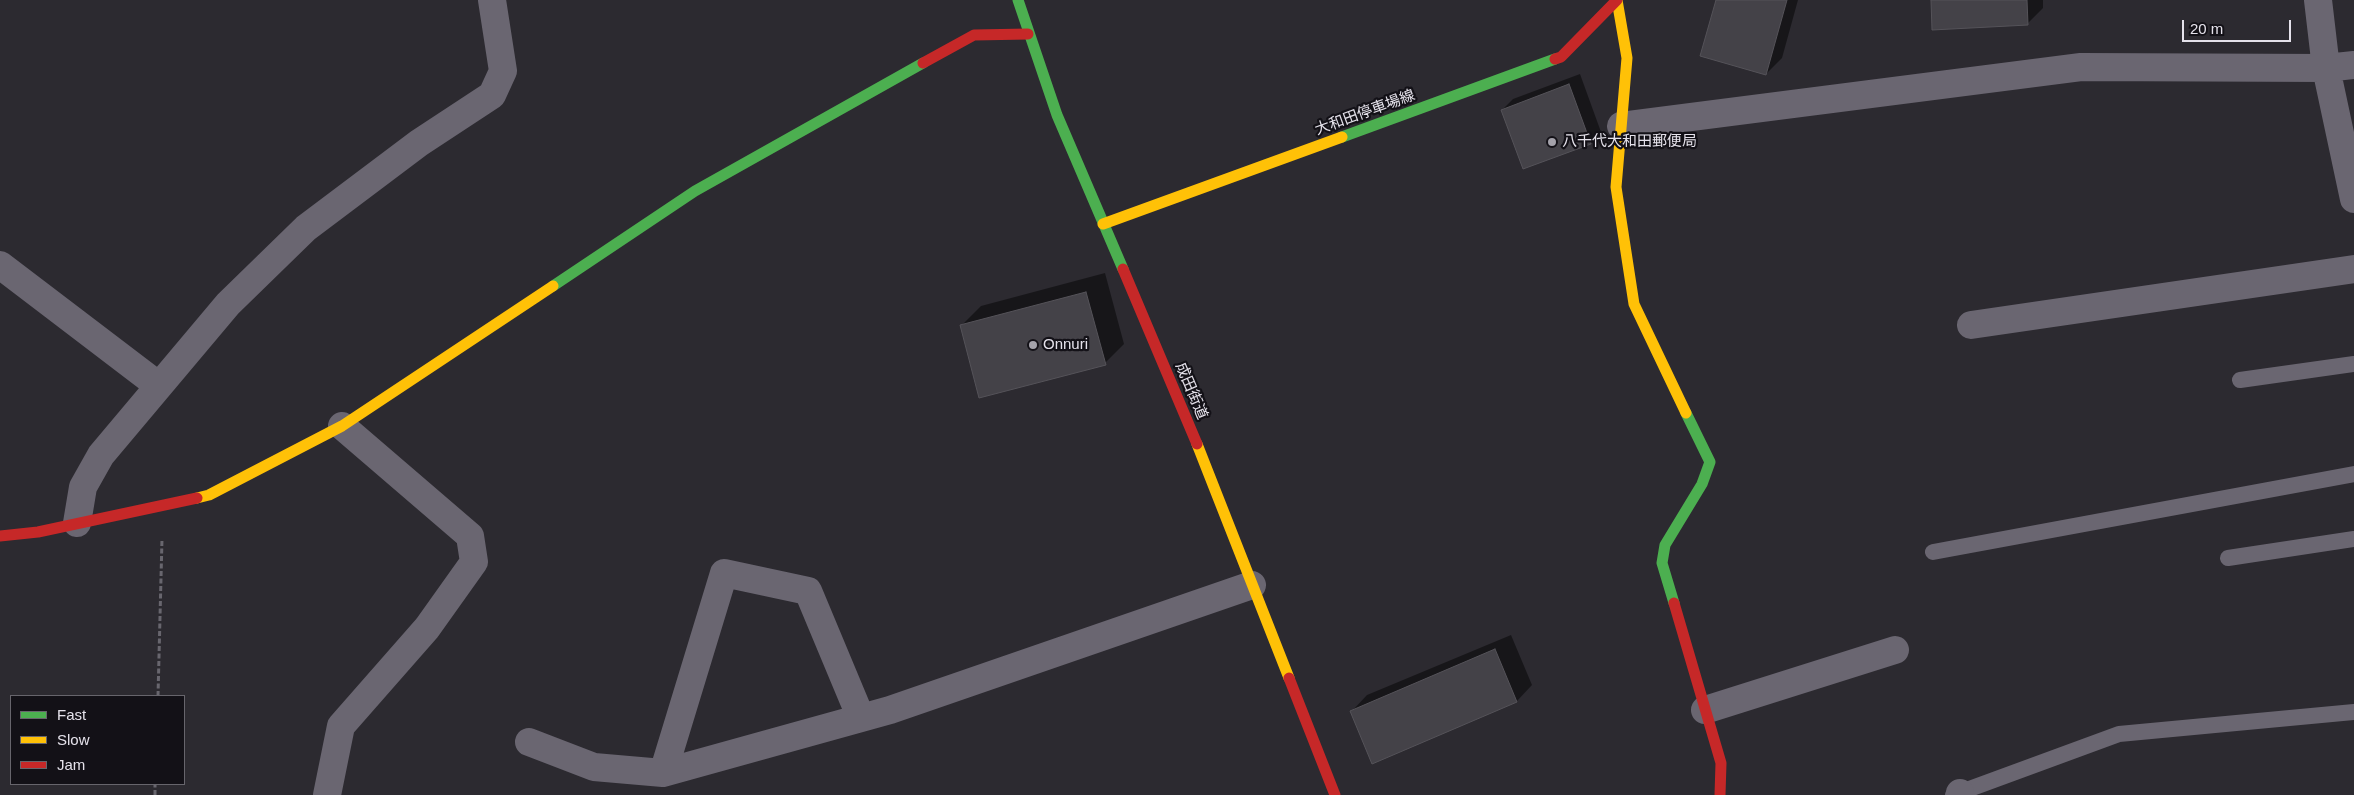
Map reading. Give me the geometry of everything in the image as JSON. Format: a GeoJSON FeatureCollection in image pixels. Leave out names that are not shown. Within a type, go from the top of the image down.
{"type":"FeatureCollection","features":[{"type":"Feature","properties":{"kind":"main road","name":"成田街道"},"geometry":{"type":"LineString","coordinates":[[1018,0],[1057,115],[1203,458],[1335,795]]}},
{"type":"Feature","properties":{"kind":"main road"},"geometry":{"type":"LineString","coordinates":[[1617,0],[1627,58],[1616,187],[1634,304],[1710,462],[1702,484],[1664,545],[1662,563],[1721,763],[1720,795]]}},
{"type":"Feature","properties":{"kind":"main road","name":"大和田停車場線"},"geometry":{"type":"LineString","coordinates":[[1103,224],[1561,57],[1617,0]]}},
{"type":"Feature","properties":{"kind":"main road"},"geometry":{"type":"LineString","coordinates":[[0,536],[38,532],[209,495],[342,426],[695,190],[974,35],[1028,34]]}},
{"type":"Feature","properties":{"kind":"street"},"geometry":{"type":"LineString","coordinates":[[76,523],[83,487],[101,454],[228,304],[306,228],[419,143],[492,95],[503,71],[492,0]]}},
{"type":"Feature","properties":{"kind":"street"},"geometry":{"type":"LineString","coordinates":[[2318,0],[2326,68],[2354,199]]}},
{"type":"Feature","properties":{"kind":"street"},"geometry":{"type":"LineString","coordinates":[[1621,126],[2081,67],[2326,68],[2354,65]]}},
{"type":"Feature","properties":{"kind":"street"},"geometry":{"type":"LineString","coordinates":[[0,265],[159,386]]}},
{"type":"Feature","properties":{"kind":"street"},"geometry":{"type":"LineString","coordinates":[[1971,325],[2354,269]]}},
{"type":"Feature","properties":{"kind":"street"},"geometry":{"type":"LineString","coordinates":[[327,795],[341,726],[427,628],[474,562],[470,536],[342,426]]}},
{"type":"Feature","properties":{"kind":"street"},"geometry":{"type":"LineString","coordinates":[[663,773],[724,573],[808,591],[860,718]]}},
{"type":"Feature","properties":{"kind":"street"},"geometry":{"type":"LineString","coordinates":[[529,742],[594,766],[663,773],[900,707],[1252,584]]}},
{"type":"Feature","properties":{"kind":"street"},"geometry":{"type":"LineString","coordinates":[[1705,710],[1895,650]]}},
{"type":"Feature","properties":{"kind":"lane"},"geometry":{"type":"LineString","coordinates":[[2240,380],[2354,364]]}},
{"type":"Feature","properties":{"kind":"lane"},"geometry":{"type":"LineString","coordinates":[[1933,552],[2354,474]]}},
{"type":"Feature","properties":{"kind":"lane"},"geometry":{"type":"LineString","coordinates":[[2228,558],[2354,539]]}},
{"type":"Feature","properties":{"kind":"lane"},"geometry":{"type":"LineString","coordinates":[[1958,794],[2119,734],[2354,712]]}},
{"type":"Feature","properties":{"kind":"path"},"geometry":{"type":"LineString","coordinates":[[158,695],[163,505]]}},
{"type":"Feature","properties":{"kind":"building"},"geometry":{"type":"Polygon","coordinates":[[[1716,0],[1787,0],[1766,75],[1700,56],[1716,0]]]}},
{"type":"Feature","properties":{"kind":"building"},"geometry":{"type":"Polygon","coordinates":[[[1931,0],[2027,0],[2028,25],[1932,30],[1931,0]]]}},
{"type":"Feature","properties":{"kind":"building"},"geometry":{"type":"Polygon","coordinates":[[[1569,84],[1591,144],[1523,169],[1501,110],[1569,84]]]}},
{"type":"Feature","properties":{"kind":"building","name":"Onnuri"},"geometry":{"type":"Polygon","coordinates":[[[1086,292],[1106,365],[979,398],[960,325],[1086,292]]]}},
{"type":"Feature","properties":{"kind":"building"},"geometry":{"type":"Polygon","coordinates":[[[1495,649],[1517,702],[1372,764],[1350,711],[1495,649]]]}},
{"type":"Feature","properties":{"kind":"traffic: fast"},"geometry":{"type":"LineString","coordinates":[[1018,0],[1057,115],[1123,269]]}},
{"type":"Feature","properties":{"kind":"traffic: fast"},"geometry":{"type":"LineString","coordinates":[[1342,137],[1555,59]]}},
{"type":"Feature","properties":{"kind":"traffic: fast"},"geometry":{"type":"LineString","coordinates":[[553,286],[695,191],[923,63]]}},
{"type":"Feature","properties":{"kind":"traffic: fast"},"geometry":{"type":"LineString","coordinates":[[1674,603],[1662,563],[1665,545],[1702,484],[1710,462],[1686,413]]}},
{"type":"Feature","properties":{"kind":"traffic: slow"},"geometry":{"type":"LineString","coordinates":[[1617,0],[1627,58],[1616,187],[1634,304],[1686,413]]}},
{"type":"Feature","properties":{"kind":"traffic: slow"},"geometry":{"type":"LineString","coordinates":[[1103,224],[1342,137]]}},
{"type":"Feature","properties":{"kind":"traffic: slow"},"geometry":{"type":"LineString","coordinates":[[197,498],[209,495],[342,426],[553,286]]}},
{"type":"Feature","properties":{"kind":"traffic: slow"},"geometry":{"type":"LineString","coordinates":[[1197,444],[1289,678]]}},
{"type":"Feature","properties":{"kind":"traffic: jam"},"geometry":{"type":"LineString","coordinates":[[1555,59],[1561,57],[1617,0]]}},
{"type":"Feature","properties":{"kind":"traffic: jam"},"geometry":{"type":"LineString","coordinates":[[923,63],[974,35],[1028,34]]}},
{"type":"Feature","properties":{"kind":"traffic: jam"},"geometry":{"type":"LineString","coordinates":[[1123,269],[1197,444]]}},
{"type":"Feature","properties":{"kind":"traffic: jam"},"geometry":{"type":"LineString","coordinates":[[0,536],[38,532],[197,498]]}},
{"type":"Feature","properties":{"kind":"traffic: jam"},"geometry":{"type":"LineString","coordinates":[[1674,603],[1721,763],[1720,795]]}},
{"type":"Feature","properties":{"kind":"traffic: jam"},"geometry":{"type":"LineString","coordinates":[[1289,678],[1335,795]]}},
{"type":"Feature","properties":{"kind":"place","name":"八千代大和田郵便局"},"geometry":{"type":"Point","coordinates":[1552,142]}},
{"type":"Feature","properties":{"kind":"place","name":"Onnuri"},"geometry":{"type":"Point","coordinates":[1033,345]}}]}
